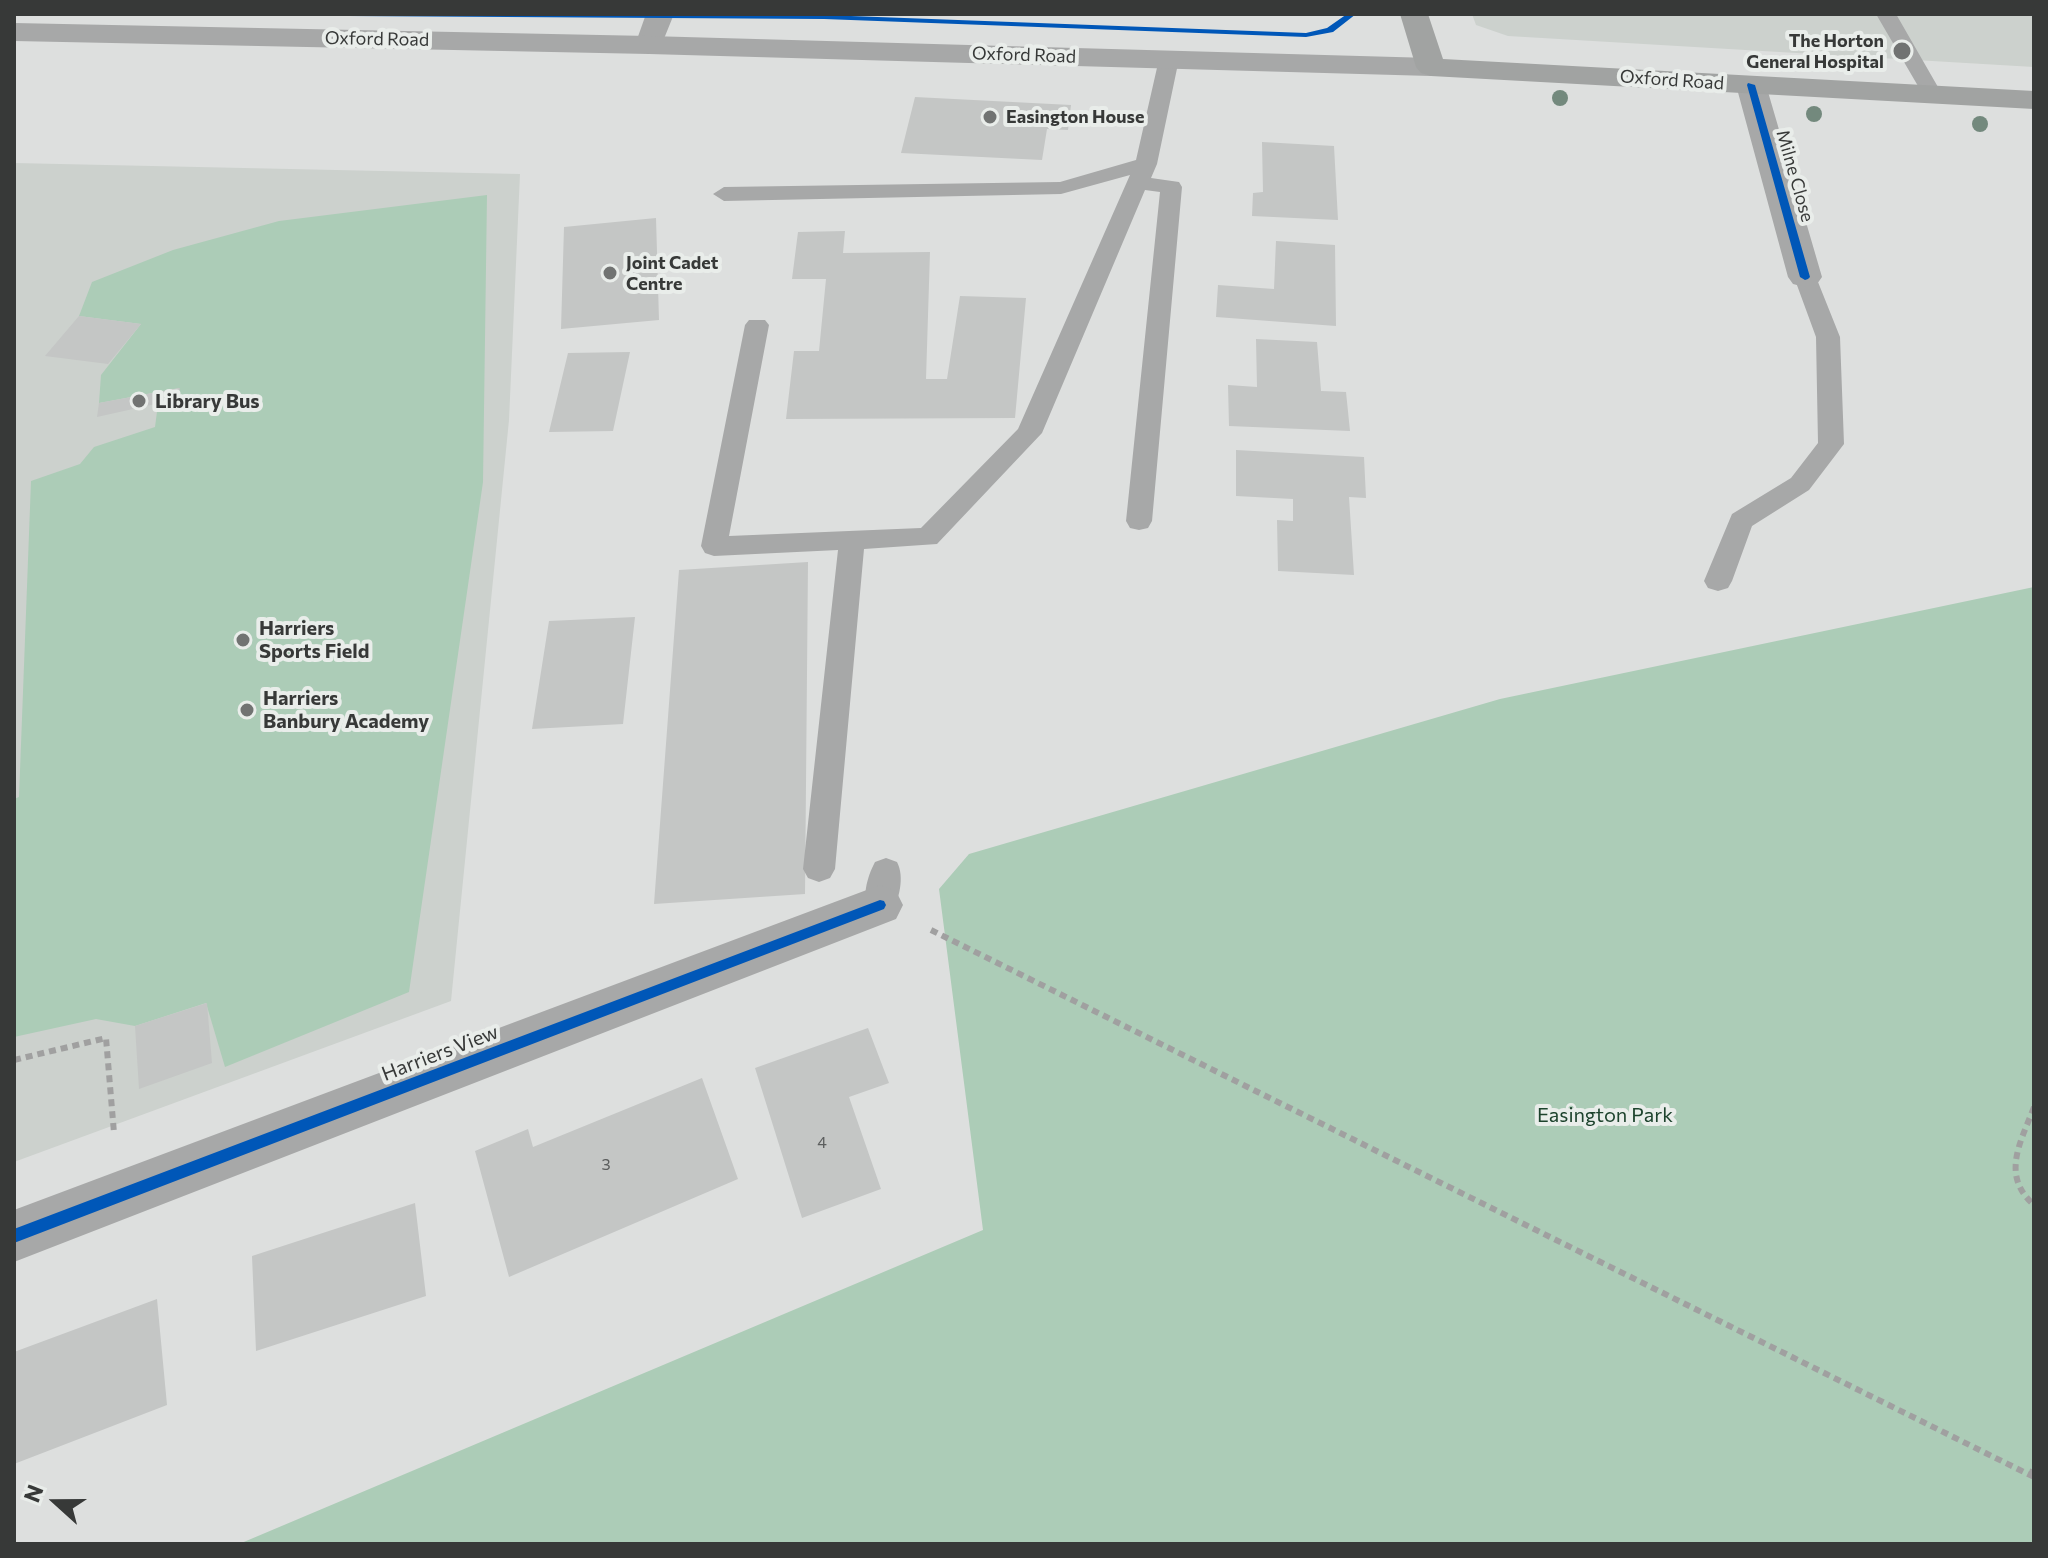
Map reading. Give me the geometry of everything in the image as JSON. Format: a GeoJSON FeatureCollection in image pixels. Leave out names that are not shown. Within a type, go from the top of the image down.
{"type":"FeatureCollection","features":[{"type":"Feature","properties":{"kind":"main road"},"geometry":{"type":"LineString","coordinates":[[649,45],[660,14]]}},
{"type":"Feature","properties":{"kind":"main road"},"geometry":{"type":"LineString","coordinates":[[1414,14],[1431,67]]}},
{"type":"Feature","properties":{"kind":"main road","name":"Oxford Road"},"geometry":{"type":"LineString","coordinates":[[14,32],[649,45],[1431,67],[2034,100]]}},
{"type":"Feature","properties":{"kind":"main road","name":"Milne Close"},"geometry":{"type":"LineString","coordinates":[[1751,85],[1805,277]]}},
{"type":"Feature","properties":{"kind":"main road","name":"Harriers View"},"geometry":{"type":"LineString","coordinates":[[14,1236],[119,1198],[883,888]]}},
{"type":"Feature","properties":{"kind":"lane"},"geometry":{"type":"LineString","coordinates":[[1886,14],[1932,94]]}},
{"type":"Feature","properties":{"kind":"lane"},"geometry":{"type":"LineString","coordinates":[[757,325],[714,546],[928,537],[1029,433],[1142,173],[1169,59]]}},
{"type":"Feature","properties":{"kind":"lane"},"geometry":{"type":"LineString","coordinates":[[724,194],[1061,188],[1142,173],[1171,187],[1139,521]]}},
{"type":"Feature","properties":{"kind":"lane"},"geometry":{"type":"LineString","coordinates":[[1718,581],[1741,521],[1800,484],[1831,444],[1828,337],[1805,277]]}},
{"type":"Feature","properties":{"kind":"lane"},"geometry":{"type":"LineString","coordinates":[[819,869],[852,540]]}},
{"type":"Feature","properties":{"kind":"path"},"geometry":{"type":"LineString","coordinates":[[883,888],[1046,984],[2033,1476],[2034,1466]]}},
{"type":"Feature","properties":{"kind":"path"},"geometry":{"type":"LineString","coordinates":[[14,1060],[106,1038],[119,1198]]}},
{"type":"Feature","properties":{"kind":"path"},"geometry":{"type":"LineString","coordinates":[[2034,1107],[2013,1163],[2025,1197],[2034,1205]]}},
{"type":"Feature","properties":{"kind":"shaded area","name":"The Horton General Hospital"},"geometry":{"type":"Polygon","coordinates":[[[1472,14],[2034,14],[2034,67],[1508,36],[1476,25],[1472,14]]]}},
{"type":"Feature","properties":{"kind":"shaded area","name":"Harriers Sports Field"},"geometry":{"type":"Polygon","coordinates":[[[14,163],[520,174],[509,420],[451,1001],[14,1162],[14,163]]]}},
{"type":"Feature","properties":{"kind":"green space","name":"Harriers Sports Field"},"geometry":{"type":"Polygon","coordinates":[[[487,195],[483,482],[409,992],[225,1067],[206,1003],[135,1026],[96,1019],[14,1037],[14,799],[19,797],[31,481],[80,464],[94,447],[155,427],[158,404],[179,406],[179,388],[99,403],[101,375],[141,324],[79,316],[92,282],[173,250],[279,221],[487,195]]]}},
{"type":"Feature","properties":{"kind":"green space","name":"Easington Park"},"geometry":{"type":"Polygon","coordinates":[[[2034,587],[2034,1544],[239,1544],[983,1230],[939,889],[969,854],[1500,699],[2034,587]]]}},
{"type":"Feature","properties":{"kind":"building","name":"Easington House"},"geometry":{"type":"Polygon","coordinates":[[[915,97],[1071,105],[1068,130],[1047,129],[1042,160],[901,153],[915,97]]]}},
{"type":"Feature","properties":{"kind":"building"},"geometry":{"type":"Polygon","coordinates":[[[1262,142],[1334,146],[1338,220],[1252,216],[1253,193],[1263,192],[1262,142]]]}},
{"type":"Feature","properties":{"kind":"building","name":"Joint Cadet Centre"},"geometry":{"type":"Polygon","coordinates":[[[656,218],[659,320],[561,329],[564,227],[656,218]]]}},
{"type":"Feature","properties":{"kind":"building"},"geometry":{"type":"Polygon","coordinates":[[[845,231],[843,253],[930,252],[926,379],[947,379],[960,296],[1026,298],[1015,418],[786,419],[794,351],[819,351],[826,279],[792,279],[798,232],[845,231]]]}},
{"type":"Feature","properties":{"kind":"building"},"geometry":{"type":"Polygon","coordinates":[[[1276,241],[1335,245],[1336,326],[1216,317],[1218,285],[1274,289],[1276,241]]]}},
{"type":"Feature","properties":{"kind":"building"},"geometry":{"type":"Polygon","coordinates":[[[79,316],[141,324],[108,364],[45,356],[79,316]]]}},
{"type":"Feature","properties":{"kind":"building"},"geometry":{"type":"Polygon","coordinates":[[[1256,339],[1317,342],[1321,391],[1346,392],[1350,431],[1229,426],[1228,385],[1257,387],[1256,339]]]}},
{"type":"Feature","properties":{"kind":"building"},"geometry":{"type":"Polygon","coordinates":[[[630,352],[613,431],[549,432],[568,353],[630,352]]]}},
{"type":"Feature","properties":{"kind":"building","name":"Library Bus"},"geometry":{"type":"Polygon","coordinates":[[[180,388],[178,399],[97,417],[99,403],[180,388]]]}},
{"type":"Feature","properties":{"kind":"building"},"geometry":{"type":"Polygon","coordinates":[[[1236,450],[1364,457],[1366,498],[1349,497],[1354,575],[1278,571],[1277,520],[1293,521],[1293,499],[1236,496],[1236,450]]]}},
{"type":"Feature","properties":{"kind":"building"},"geometry":{"type":"Polygon","coordinates":[[[808,562],[805,894],[654,904],[679,570],[808,562]]]}},
{"type":"Feature","properties":{"kind":"building"},"geometry":{"type":"Polygon","coordinates":[[[635,617],[623,724],[532,729],[549,621],[635,617]]]}},
{"type":"Feature","properties":{"kind":"building"},"geometry":{"type":"Polygon","coordinates":[[[207,1003],[212,1063],[139,1089],[135,1026],[207,1003]]]}},
{"type":"Feature","properties":{"kind":"building"},"geometry":{"type":"Polygon","coordinates":[[[868,1028],[889,1083],[849,1097],[881,1189],[802,1218],[755,1068],[868,1028]]]}},
{"type":"Feature","properties":{"kind":"building"},"geometry":{"type":"Polygon","coordinates":[[[702,1078],[738,1179],[509,1277],[475,1151],[528,1129],[533,1147],[702,1078]]]}},
{"type":"Feature","properties":{"kind":"building"},"geometry":{"type":"Polygon","coordinates":[[[415,1203],[426,1296],[256,1351],[252,1256],[415,1203]]]}},
{"type":"Feature","properties":{"kind":"building"},"geometry":{"type":"Polygon","coordinates":[[[157,1299],[167,1405],[14,1464],[14,1352],[157,1299]]]}},
{"type":"Feature","properties":{"kind":"cycle path"},"geometry":{"type":"LineString","coordinates":[[349,14],[824,17],[1306,35],[1330,30],[1352,14]]}},
{"type":"Feature","properties":{"kind":"cycle path"},"geometry":{"type":"LineString","coordinates":[[1751,85],[1805,277]]}},
{"type":"Feature","properties":{"kind":"cycle path"},"geometry":{"type":"LineString","coordinates":[[14,1236],[880,905]]}},
{"type":"Feature","properties":{"kind":"place","name":"The Horton General Hospital"},"geometry":{"type":"Point","coordinates":[1902,51]}},
{"type":"Feature","properties":{"kind":"place","name":"Easington House"},"geometry":{"type":"Point","coordinates":[990,117]}},
{"type":"Feature","properties":{"kind":"place","name":"Joint Cadet Centre"},"geometry":{"type":"Point","coordinates":[610,273]}},
{"type":"Feature","properties":{"kind":"place","name":"Library Bus"},"geometry":{"type":"Point","coordinates":[139,401]}},
{"type":"Feature","properties":{"kind":"place","name":"Harriers Sports Field"},"geometry":{"type":"Point","coordinates":[243,640]}},
{"type":"Feature","properties":{"kind":"place","name":"Harriers Banbury Academy"},"geometry":{"type":"Point","coordinates":[247,710]}}]}
